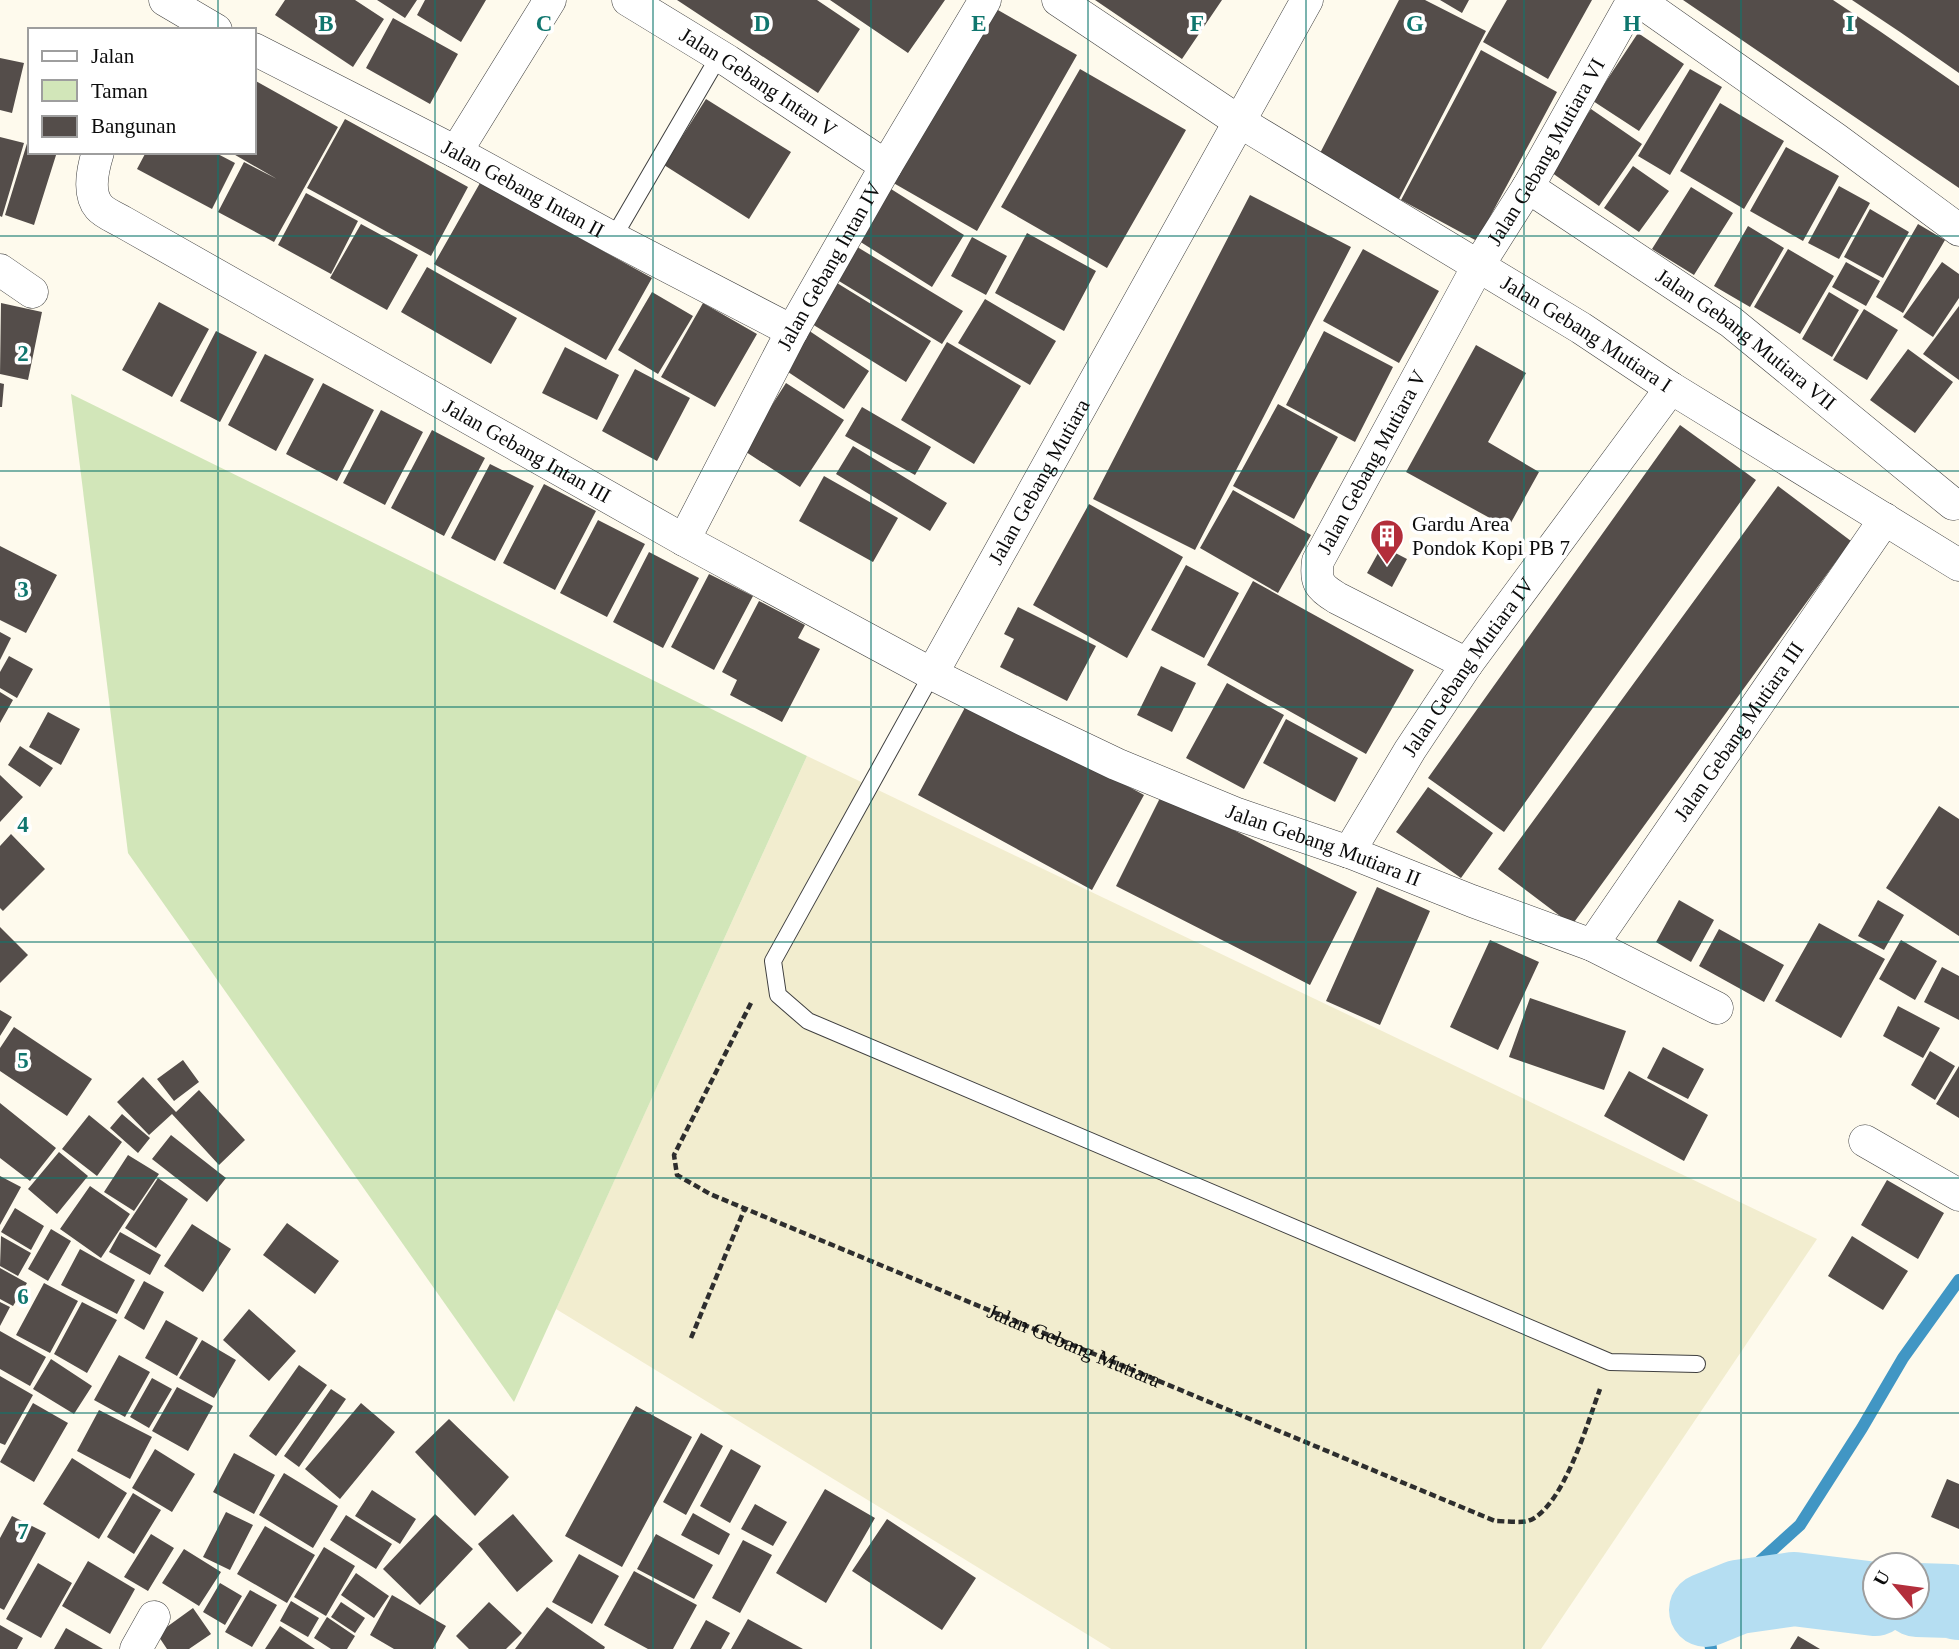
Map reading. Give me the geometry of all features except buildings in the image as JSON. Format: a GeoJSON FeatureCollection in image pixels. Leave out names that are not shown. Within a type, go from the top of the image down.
{"type":"FeatureCollection","features":[{"type":"Feature","properties":{"kind":"street"},"geometry":{"type":"LineString","coordinates":[[165,0],[203,20]]}},
{"type":"Feature","properties":{"kind":"street"},"geometry":{"type":"LineString","coordinates":[[456,152],[550,0]]}},
{"type":"Feature","properties":{"kind":"street","name":"Jalan Gebang Intan V"},"geometry":{"type":"LineString","coordinates":[[628,0],[719,56],[886,166]]}},
{"type":"Feature","properties":{"kind":"street","name":"Jalan Gebang Intan IV"},"geometry":{"type":"LineString","coordinates":[[684,540],[792,331],[985,0]]}},
{"type":"Feature","properties":{"kind":"street","name":"Jalan Gebang Mutiara I"},"geometry":{"type":"LineString","coordinates":[[1058,0],[1240,122],[1581,328],[1671,388],[1959,565]]}},
{"type":"Feature","properties":{"kind":"street","name":"Jalan Gebang Mutiara"},"geometry":{"type":"LineString","coordinates":[[932,674],[1307,0]]}},
{"type":"Feature","properties":{"kind":"street"},"geometry":{"type":"LineString","coordinates":[[1635,0],[1836,139],[1959,230]]}},
{"type":"Feature","properties":{"kind":"street","name":"Jalan Gebang Mutiara VI"},"geometry":{"type":"LineString","coordinates":[[1478,265],[1528,187],[1635,0]]}},
{"type":"Feature","properties":{"kind":"street","name":"Jalan Gebang Intan II"},"geometry":{"type":"LineString","coordinates":[[256,50],[456,152],[792,331]]}},
{"type":"Feature","properties":{"kind":"street","name":"Jalan Gebang Intan III"},"geometry":{"type":"LineString","coordinates":[[97,154],[92,190],[98,206],[123,222],[684,540],[932,674]]}},
{"type":"Feature","properties":{"kind":"street","name":"Jalan Gebang Mutiara VII"},"geometry":{"type":"LineString","coordinates":[[1528,187],[1731,323],[1956,498]]}},
{"type":"Feature","properties":{"kind":"street","name":"Jalan Gebang Mutiara V"},"geometry":{"type":"LineString","coordinates":[[1467,664],[1337,598],[1323,589],[1316,577],[1318,561],[1478,265]]}},
{"type":"Feature","properties":{"kind":"street"},"geometry":{"type":"LineString","coordinates":[[0,270],[32,292]]}},
{"type":"Feature","properties":{"kind":"street","name":"Jalan Gebang Mutiara IV"},"geometry":{"type":"LineString","coordinates":[[1349,852],[1410,750],[1467,664],[1671,388]]}},
{"type":"Feature","properties":{"kind":"street"},"geometry":{"type":"LineString","coordinates":[[1932,548],[1956,498]]}},
{"type":"Feature","properties":{"kind":"street","name":"Jalan Gebang Mutiara III"},"geometry":{"type":"LineString","coordinates":[[1592,945],[1885,519]]}},
{"type":"Feature","properties":{"kind":"street","name":"Jalan Gebang Mutiara II"},"geometry":{"type":"LineString","coordinates":[[932,674],[1116,764],[1237,814],[1349,852],[1592,945],[1717,1008]]}},
{"type":"Feature","properties":{"kind":"street"},"geometry":{"type":"LineString","coordinates":[[1865,1141],[1959,1195]]}},
{"type":"Feature","properties":{"kind":"street"},"geometry":{"type":"LineString","coordinates":[[136,1649],[154,1617]]}},
{"type":"Feature","properties":{"kind":"lane"},"geometry":{"type":"LineString","coordinates":[[613,238],[719,56]]}},
{"type":"Feature","properties":{"kind":"lane","name":"Jalan Gebang Mutiara"},"geometry":{"type":"LineString","coordinates":[[773,961],[932,674]]}},
{"type":"Feature","properties":{"kind":"lane"},"geometry":{"type":"LineString","coordinates":[[773,961],[778,995],[808,1021],[1609,1362],[1697,1364]]}},
{"type":"Feature","properties":{"kind":"path","name":"Jalan Gebang Mutiara"},"geometry":{"type":"LineString","coordinates":[[773,961],[674,1156],[677,1175],[710,1194],[1495,1521],[1528,1521],[1545,1509],[1570,1470],[1609,1362]]}},
{"type":"Feature","properties":{"kind":"path"},"geometry":{"type":"LineString","coordinates":[[691,1338],[745,1208]]}},
{"type":"Feature","properties":{"kind":"shaded area"},"geometry":{"type":"Polygon","coordinates":[[[807,756],[1817,1239],[1541,1649],[1111,1649],[556,1309],[807,756]]]}},
{"type":"Feature","properties":{"kind":"green space"},"geometry":{"type":"Polygon","coordinates":[[[71,394],[807,756],[514,1402],[128,853],[71,394]]]}},
{"type":"Feature","properties":{"kind":"waterway"},"geometry":{"type":"LineString","coordinates":[[1711,1649],[1706,1610],[1800,1525],[1903,1358],[1959,1280]]}},
{"type":"Feature","properties":{"kind":"waterway"},"geometry":{"type":"LineString","coordinates":[[1706,1610],[1738,1597],[1794,1589],[1861,1597]]}},
{"type":"Feature","properties":{"kind":"waterway"},"geometry":{"type":"LineString","coordinates":[[1931,1600],[1959,1603]]}},
{"type":"Feature","properties":{"kind":"place","name":"Gardu Area Pondok Kopi PB 7"},"geometry":{"type":"Point","coordinates":[1387,566]}}]}
